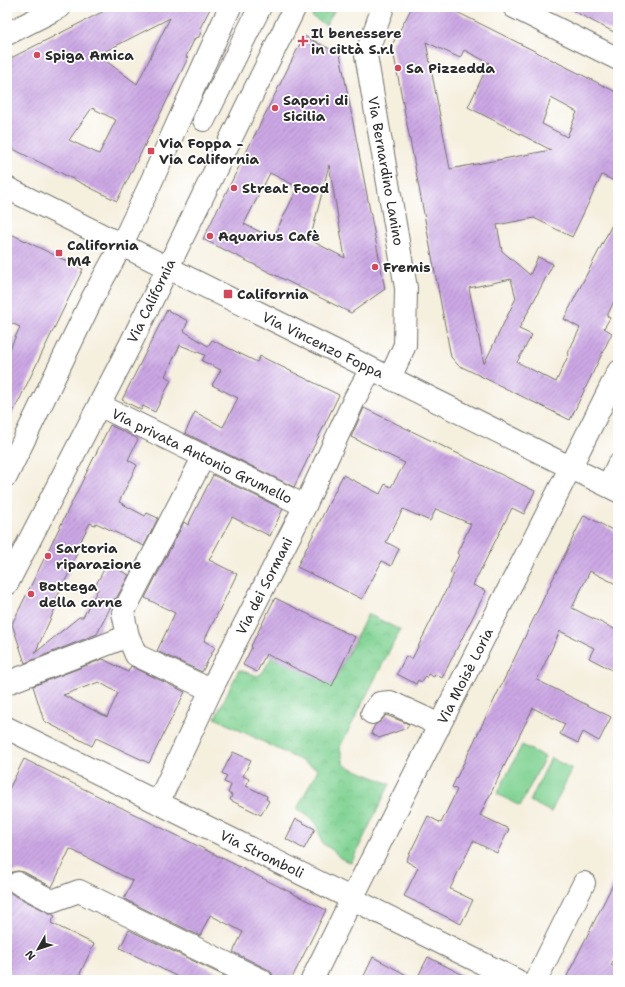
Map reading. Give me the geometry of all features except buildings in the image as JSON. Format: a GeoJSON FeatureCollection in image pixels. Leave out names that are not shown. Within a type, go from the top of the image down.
{"type":"FeatureCollection","features":[{"type":"Feature","properties":{"kind":"street"},"geometry":{"type":"LineString","coordinates":[[7,475],[92,298],[122,244],[230,7]]}},
{"type":"Feature","properties":{"kind":"street","name":"Via Bernardino Lanino"},"geometry":{"type":"LineString","coordinates":[[383,7],[366,56],[406,288],[405,345],[390,378]]}},
{"type":"Feature","properties":{"kind":"street"},"geometry":{"type":"LineString","coordinates":[[514,7],[618,59]]}},
{"type":"Feature","properties":{"kind":"street"},"geometry":{"type":"LineString","coordinates":[[7,34],[55,8]]}},
{"type":"Feature","properties":{"kind":"street"},"geometry":{"type":"LineString","coordinates":[[204,120],[259,9]]}},
{"type":"Feature","properties":{"kind":"street","name":"Via California"},"geometry":{"type":"LineString","coordinates":[[7,584],[167,269],[292,12]]}},
{"type":"Feature","properties":{"kind":"street","name":"Via Vincenzo Foppa"},"geometry":{"type":"LineString","coordinates":[[7,188],[122,244],[167,269],[613,488]]}},
{"type":"Feature","properties":{"kind":"street","name":"Via dei Sormani"},"geometry":{"type":"LineString","coordinates":[[158,803],[212,690],[305,506],[355,398],[371,369]]}},
{"type":"Feature","properties":{"kind":"street","name":"Via Moisè Loria"},"geometry":{"type":"LineString","coordinates":[[312,980],[618,372]]}},
{"type":"Feature","properties":{"kind":"street","name":"Via privata Antonio Grumello"},"geometry":{"type":"LineString","coordinates":[[99,405],[305,506]]}},
{"type":"Feature","properties":{"kind":"street"},"geometry":{"type":"LineString","coordinates":[[204,456],[123,613],[128,636],[136,655],[212,690]]}},
{"type":"Feature","properties":{"kind":"street"},"geometry":{"type":"LineString","coordinates":[[613,488],[618,465]]}},
{"type":"Feature","properties":{"kind":"street"},"geometry":{"type":"LineString","coordinates":[[7,683],[128,636]]}},
{"type":"Feature","properties":{"kind":"street"},"geometry":{"type":"LineString","coordinates":[[372,713],[380,703],[390,702],[439,726]]}},
{"type":"Feature","properties":{"kind":"street","name":"Via Stromboli"},"geometry":{"type":"LineString","coordinates":[[7,728],[516,980]]}},
{"type":"Feature","properties":{"kind":"street"},"geometry":{"type":"LineString","coordinates":[[18,883],[52,901],[78,891],[261,980]]}},
{"type":"Feature","properties":{"kind":"street"},"geometry":{"type":"LineString","coordinates":[[536,980],[584,883]]}},
{"type":"Feature","properties":{"kind":"green space"},"geometry":{"type":"Polygon","coordinates":[[[317,7],[336,7],[326,25],[312,17],[317,7]]]}},
{"type":"Feature","properties":{"kind":"green space"},"geometry":{"type":"Polygon","coordinates":[[[368,614],[400,630],[340,747],[344,765],[390,784],[351,863],[340,858],[334,851],[322,843],[319,832],[312,819],[297,809],[318,769],[215,718],[239,670],[258,676],[263,672],[272,656],[332,685],[368,614]]]}},
{"type":"Feature","properties":{"kind":"green space"},"geometry":{"type":"Polygon","coordinates":[[[522,745],[545,757],[520,806],[497,794],[522,745]]]}},
{"type":"Feature","properties":{"kind":"green space"},"geometry":{"type":"Polygon","coordinates":[[[551,758],[572,769],[551,812],[530,801],[551,758]]]}},
{"type":"Feature","properties":{"kind":"place","name":"Il benessere in città S.r.l"},"geometry":{"type":"Point","coordinates":[303,41]}},
{"type":"Feature","properties":{"kind":"place","name":"Spiga Amica"},"geometry":{"type":"Point","coordinates":[37,55]}},
{"type":"Feature","properties":{"kind":"place","name":"Sa Pizzedda"},"geometry":{"type":"Point","coordinates":[398,68]}},
{"type":"Feature","properties":{"kind":"place","name":"Sapori di Sicilia"},"geometry":{"type":"Point","coordinates":[275,108]}},
{"type":"Feature","properties":{"kind":"place","name":"Via Foppa - Via California"},"geometry":{"type":"Point","coordinates":[151,151]}},
{"type":"Feature","properties":{"kind":"place","name":"Streat Food"},"geometry":{"type":"Point","coordinates":[234,188]}},
{"type":"Feature","properties":{"kind":"place","name":"Aquarius Cafè"},"geometry":{"type":"Point","coordinates":[210,236]}},
{"type":"Feature","properties":{"kind":"place","name":"California M4"},"geometry":{"type":"Point","coordinates":[59,253]}},
{"type":"Feature","properties":{"kind":"place","name":"Fremis"},"geometry":{"type":"Point","coordinates":[375,267]}},
{"type":"Feature","properties":{"kind":"place","name":"California"},"geometry":{"type":"Point","coordinates":[228,294]}},
{"type":"Feature","properties":{"kind":"place","name":"Sartoria riparazione"},"geometry":{"type":"Point","coordinates":[48,556]}},
{"type":"Feature","properties":{"kind":"place","name":"Bottega della carne"},"geometry":{"type":"Point","coordinates":[31,594]}}]}
